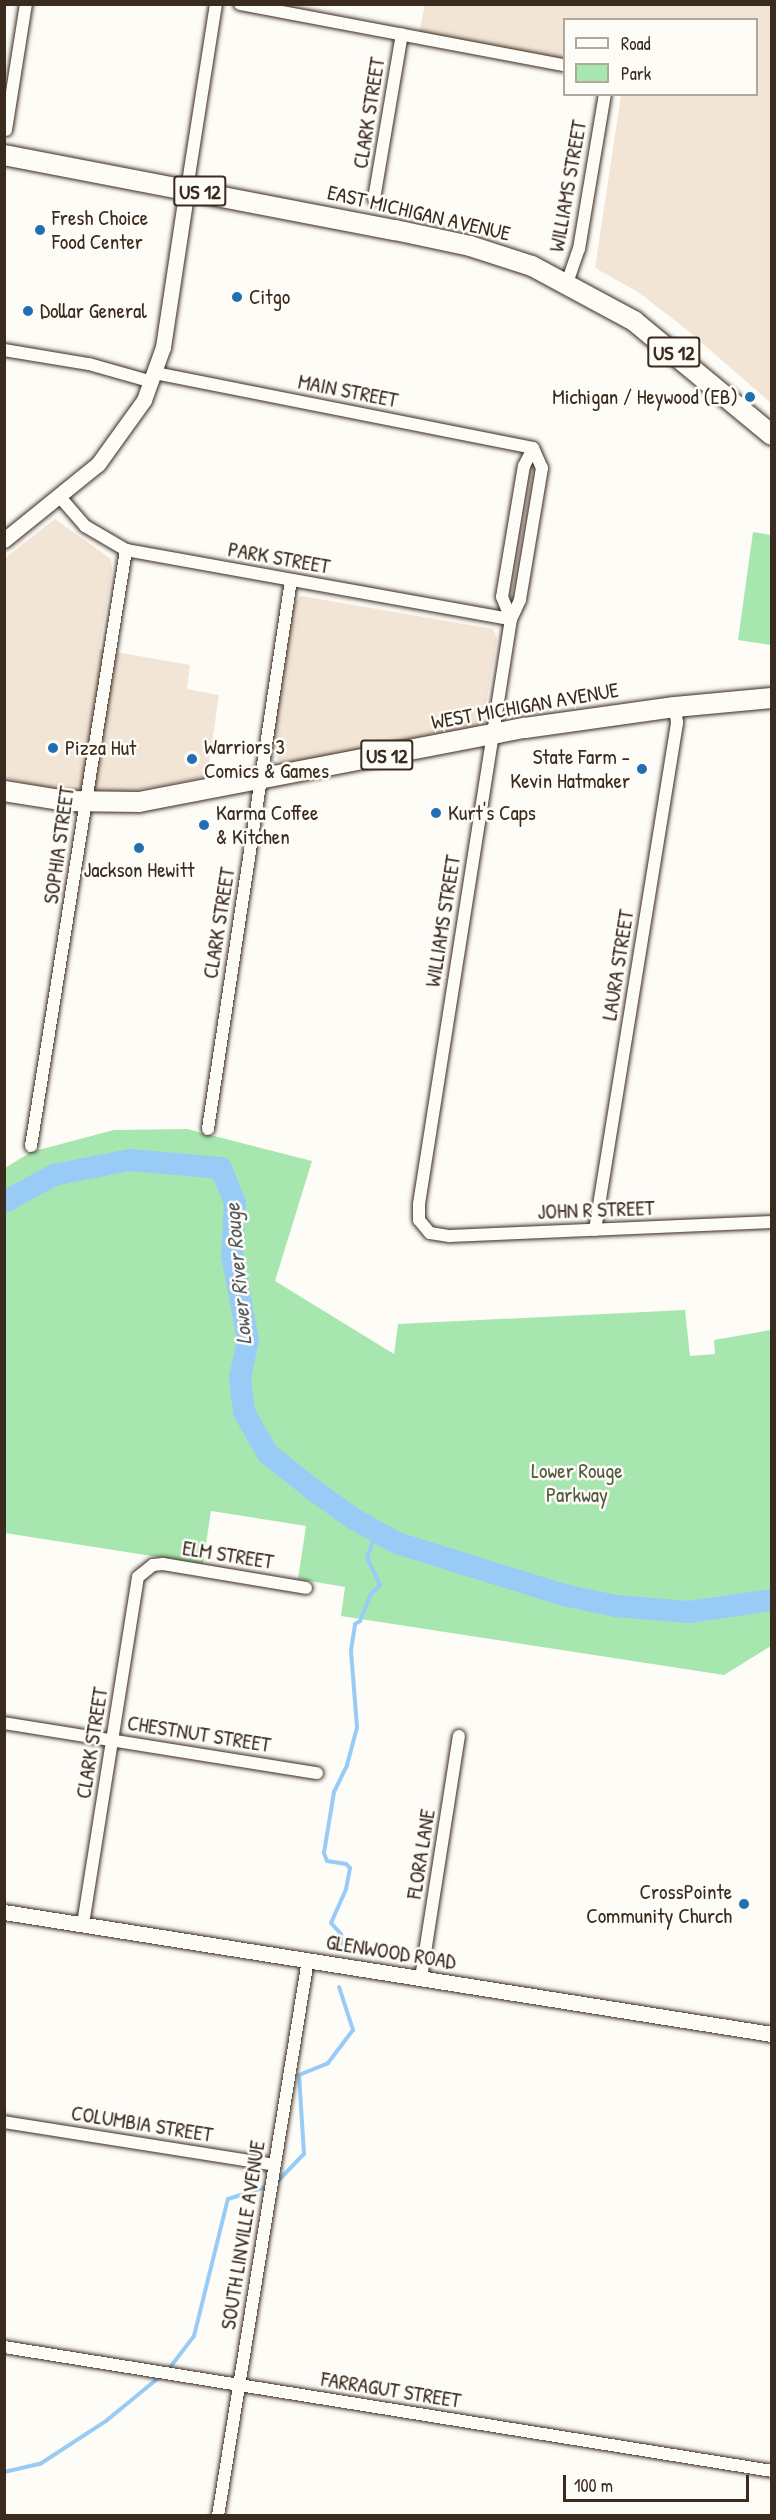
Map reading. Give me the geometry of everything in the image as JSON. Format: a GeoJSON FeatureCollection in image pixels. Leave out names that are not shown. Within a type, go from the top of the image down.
{"type":"FeatureCollection","features":[{"type":"Feature","properties":{"kind":"main road","name":"EAST MICHIGAN AVENUE"},"geometry":{"type":"LineString","coordinates":[[4,155],[470,246],[532,266],[567,283],[643,327],[771,435]]}},
{"type":"Feature","properties":{"kind":"main road","name":"WEST MICHIGAN AVENUE"},"geometry":{"type":"LineString","coordinates":[[4,791],[85,802],[139,802],[494,734],[675,707],[771,698]]}},
{"type":"Feature","properties":{"kind":"street"},"geometry":{"type":"LineString","coordinates":[[6,130],[26,4]]}},
{"type":"Feature","properties":{"kind":"street"},"geometry":{"type":"LineString","coordinates":[[4,540],[98,464],[118,441],[154,378],[216,4]]}},
{"type":"Feature","properties":{"kind":"street"},"geometry":{"type":"LineString","coordinates":[[240,4],[563,66]]}},
{"type":"Feature","properties":{"kind":"street","name":"CLARK STREET"},"geometry":{"type":"LineString","coordinates":[[374,199],[402,34]]}},
{"type":"Feature","properties":{"kind":"street","name":"WILLIAMS STREET"},"geometry":{"type":"LineString","coordinates":[[567,283],[579,249],[605,96]]}},
{"type":"Feature","properties":{"kind":"street","name":"MAIN STREET"},"geometry":{"type":"LineString","coordinates":[[4,350],[533,448]]}},
{"type":"Feature","properties":{"kind":"street","name":"WILLIAMS STREET"},"geometry":{"type":"LineString","coordinates":[[511,619],[502,597],[524,466],[533,448]]}},
{"type":"Feature","properties":{"kind":"street","name":"WILLIAMS STREET"},"geometry":{"type":"LineString","coordinates":[[424,1228],[419,1204],[511,619],[520,600],[542,468],[533,448]]}},
{"type":"Feature","properties":{"kind":"street","name":"PARK STREET"},"geometry":{"type":"LineString","coordinates":[[59,496],[85,526],[126,550],[511,619]]}},
{"type":"Feature","properties":{"kind":"street","name":"SOPHIA STREET"},"geometry":{"type":"LineString","coordinates":[[31,1146],[126,550]]}},
{"type":"Feature","properties":{"kind":"street","name":"CLARK STREET"},"geometry":{"type":"LineString","coordinates":[[208,1129],[291,580]]}},
{"type":"Feature","properties":{"kind":"street","name":"LAURA STREET"},"geometry":{"type":"LineString","coordinates":[[595,1230],[677,723],[675,707]]}},
{"type":"Feature","properties":{"kind":"street","name":"JOHN R STREET"},"geometry":{"type":"LineString","coordinates":[[424,1228],[436,1235],[450,1236],[771,1222]]}},
{"type":"Feature","properties":{"kind":"street","name":"ELM STREET"},"geometry":{"type":"LineString","coordinates":[[145,1570],[163,1564],[306,1588]]}},
{"type":"Feature","properties":{"kind":"street","name":"CLARK STREET"},"geometry":{"type":"LineString","coordinates":[[83,1924],[135,1585],[145,1570]]}},
{"type":"Feature","properties":{"kind":"street","name":"CHESTNUT STREET"},"geometry":{"type":"LineString","coordinates":[[4,1723],[317,1773]]}},
{"type":"Feature","properties":{"kind":"street","name":"FLORA LANE"},"geometry":{"type":"LineString","coordinates":[[421,1978],[459,1736]]}},
{"type":"Feature","properties":{"kind":"street","name":"GLENWOOD ROAD"},"geometry":{"type":"LineString","coordinates":[[4,1912],[771,2034]]}},
{"type":"Feature","properties":{"kind":"street","name":"SOUTH LINVILLE AVENUE"},"geometry":{"type":"LineString","coordinates":[[218,2516],[308,1960]]}},
{"type":"Feature","properties":{"kind":"street","name":"COLUMBIA STREET"},"geometry":{"type":"LineString","coordinates":[[4,2122],[274,2165]]}},
{"type":"Feature","properties":{"kind":"street","name":"FARRAGUT STREET"},"geometry":{"type":"LineString","coordinates":[[4,2347],[771,2471]]}},
{"type":"Feature","properties":{"kind":"shaded area"},"geometry":{"type":"Polygon","coordinates":[[[425,5],[771,5],[771,403],[686,329],[638,292],[595,268],[621,96],[758,96],[758,18],[563,18],[563,63],[419,32],[425,5]]]}},
{"type":"Feature","properties":{"kind":"shaded area"},"geometry":{"type":"Polygon","coordinates":[[[55,519],[111,559],[112,572],[99,649],[190,665],[187,689],[219,695],[207,777],[114,794],[65,792],[5,778],[4,559],[55,519]]]}},
{"type":"Feature","properties":{"kind":"shaded area"},"geometry":{"type":"Polygon","coordinates":[[[301,596],[493,629],[497,639],[483,722],[473,729],[300,762],[279,761],[271,748],[290,625],[295,603],[301,596]]]}},
{"type":"Feature","properties":{"kind":"green space"},"geometry":{"type":"Polygon","coordinates":[[[753,532],[771,535],[771,645],[738,640],[753,532]]]}},
{"type":"Feature","properties":{"kind":"green space","name":"Lower Rouge Parkway"},"geometry":{"type":"Polygon","coordinates":[[[187,1129],[312,1161],[275,1281],[394,1354],[398,1324],[685,1310],[690,1356],[715,1354],[714,1340],[771,1330],[771,1646],[724,1675],[341,1616],[345,1587],[298,1579],[306,1526],[211,1511],[203,1564],[5,1533],[5,1168],[31,1152],[114,1130],[187,1129]]]}},
{"type":"Feature","properties":{"kind":"waterway","name":"Lower River Rouge"},"geometry":{"type":"LineString","coordinates":[[4,1202],[54,1175],[130,1160],[221,1168],[235,1202],[232,1255],[248,1340],[240,1379],[244,1412],[268,1454],[315,1491],[354,1519],[397,1543],[564,1595],[616,1606],[689,1612],[772,1600]]}},
{"type":"Feature","properties":{"kind":"waterway"},"geometry":{"type":"LineString","coordinates":[[341,1944],[341,1934],[331,1923],[346,1889],[350,1868],[346,1864],[327,1861],[324,1853],[334,1792],[347,1765],[357,1727],[351,1650],[355,1624],[360,1621],[371,1594],[380,1585],[367,1557],[377,1532]]}},
{"type":"Feature","properties":{"kind":"waterway"},"geometry":{"type":"LineString","coordinates":[[276,2183],[304,2154],[299,2075],[328,2063],[353,2030],[339,1987]]}},
{"type":"Feature","properties":{"kind":"waterway"},"geometry":{"type":"LineString","coordinates":[[168,2370],[194,2336],[228,2199],[269,2186]]}},
{"type":"Feature","properties":{"kind":"waterway"},"geometry":{"type":"LineString","coordinates":[[4,2472],[40,2464],[106,2421],[162,2375]]}},
{"type":"Feature","properties":{"kind":"place","name":"Fresh Choice Food Center"},"geometry":{"type":"Point","coordinates":[40,230]}},
{"type":"Feature","properties":{"kind":"place","name":"Citgo"},"geometry":{"type":"Point","coordinates":[237,297]}},
{"type":"Feature","properties":{"kind":"place","name":"Dollar General"},"geometry":{"type":"Point","coordinates":[28,311]}},
{"type":"Feature","properties":{"kind":"place","name":"Michigan / Heywood (EB)"},"geometry":{"type":"Point","coordinates":[750,397]}},
{"type":"Feature","properties":{"kind":"place","name":"Pizza Hut"},"geometry":{"type":"Point","coordinates":[53,748]}},
{"type":"Feature","properties":{"kind":"place","name":"Warriors 3 Comics & Games"},"geometry":{"type":"Point","coordinates":[192,759]}},
{"type":"Feature","properties":{"kind":"place","name":"State Farm - Kevin Hatmaker"},"geometry":{"type":"Point","coordinates":[642,769]}},
{"type":"Feature","properties":{"kind":"place","name":"Kurt's Caps"},"geometry":{"type":"Point","coordinates":[436,813]}},
{"type":"Feature","properties":{"kind":"place","name":"Karma Coffee & Kitchen"},"geometry":{"type":"Point","coordinates":[204,825]}},
{"type":"Feature","properties":{"kind":"place","name":"Jackson Hewitt"},"geometry":{"type":"Point","coordinates":[139,848]}},
{"type":"Feature","properties":{"kind":"place","name":"CrossPointe Community Church"},"geometry":{"type":"Point","coordinates":[744,1904]}}]}
